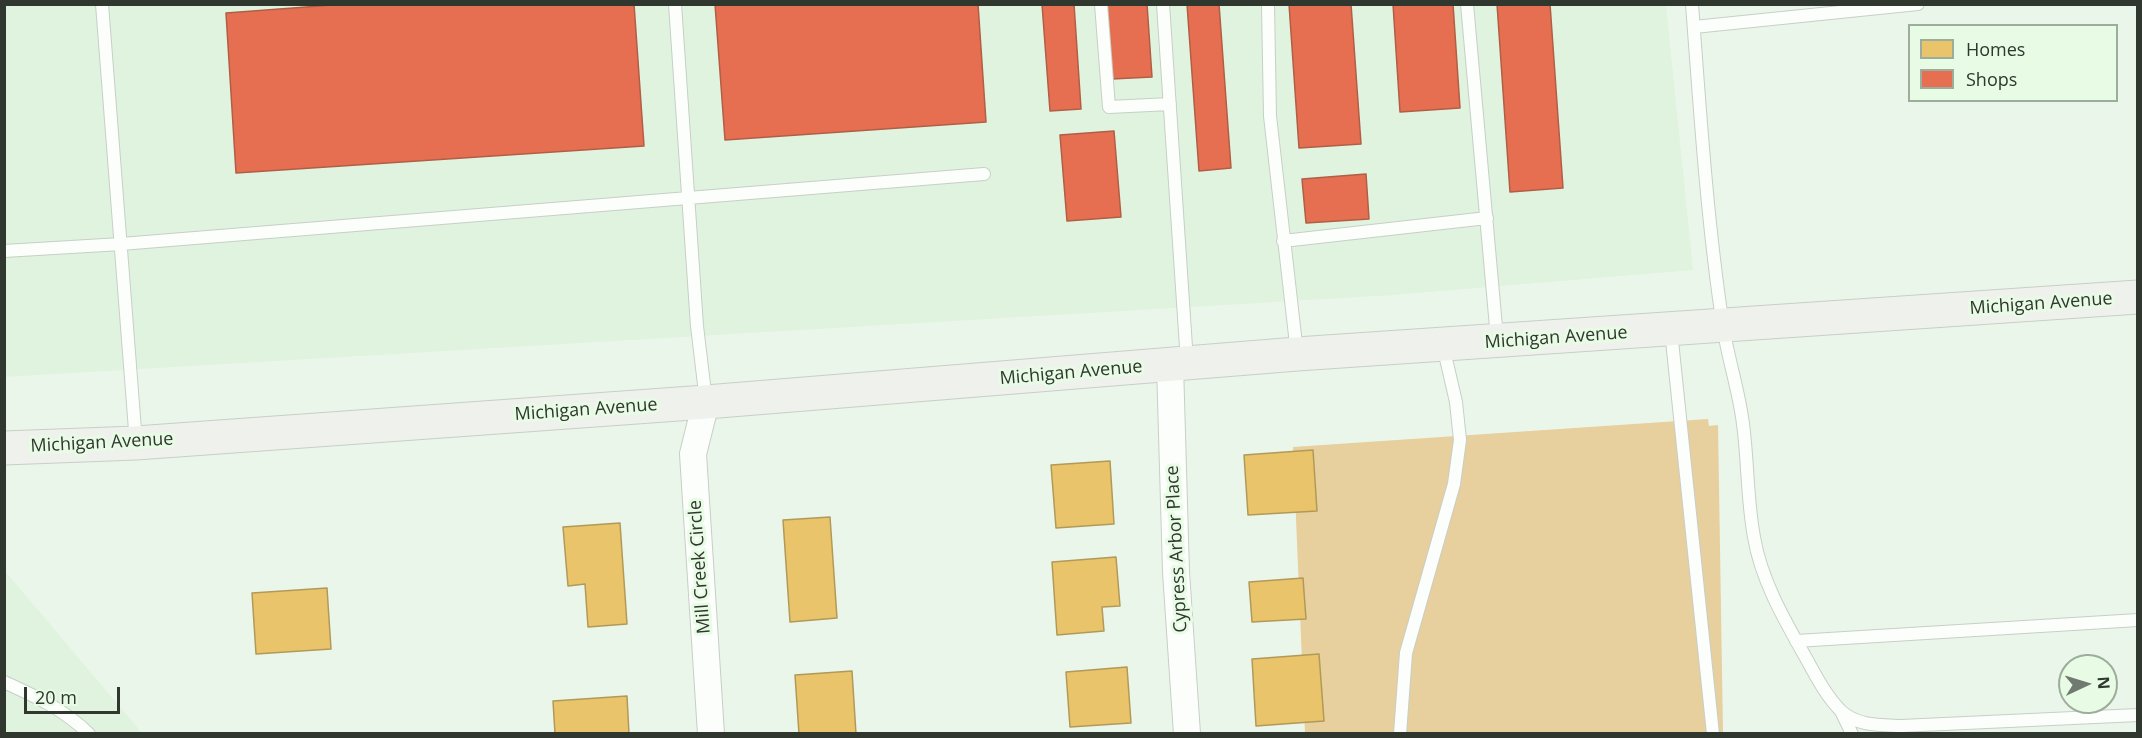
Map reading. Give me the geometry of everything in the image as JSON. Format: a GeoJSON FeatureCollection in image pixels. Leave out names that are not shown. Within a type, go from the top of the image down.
{"type":"FeatureCollection","features":[{"type":"Feature","properties":{"kind":"main road","name":"Michigan Avenue"},"geometry":{"type":"LineString","coordinates":[[4,448],[136,443],[706,402],[1297,354],[2138,297]]}},
{"type":"Feature","properties":{"kind":"street","name":"Cypress Arbor Place"},"geometry":{"type":"LineString","coordinates":[[1179,364],[1176,572],[1186,734]]}},
{"type":"Feature","properties":{"kind":"street","name":"Mill Creek Circle"},"geometry":{"type":"LineString","coordinates":[[706,402],[693,453],[711,734]]}},
{"type":"Feature","properties":{"kind":"lane"},"geometry":{"type":"LineString","coordinates":[[102,4],[136,443]]}},
{"type":"Feature","properties":{"kind":"lane"},"geometry":{"type":"LineString","coordinates":[[675,4],[697,326],[706,402]]}},
{"type":"Feature","properties":{"kind":"lane"},"geometry":{"type":"LineString","coordinates":[[1101,4],[1109,107],[1170,104]]}},
{"type":"Feature","properties":{"kind":"lane"},"geometry":{"type":"LineString","coordinates":[[1163,4],[1170,104],[1179,364]]}},
{"type":"Feature","properties":{"kind":"lane"},"geometry":{"type":"LineString","coordinates":[[1268,4],[1270,116],[1297,354]]}},
{"type":"Feature","properties":{"kind":"lane"},"geometry":{"type":"LineString","coordinates":[[1467,4],[1497,342]]}},
{"type":"Feature","properties":{"kind":"lane"},"geometry":{"type":"LineString","coordinates":[[1692,4],[1701,130],[1723,326],[1743,422],[1754,540],[1767,580],[1796,641],[1821,685],[1840,710],[1852,734]]}},
{"type":"Feature","properties":{"kind":"lane"},"geometry":{"type":"LineString","coordinates":[[1694,27],[1918,4]]}},
{"type":"Feature","properties":{"kind":"lane"},"geometry":{"type":"LineString","coordinates":[[4,251],[121,244],[984,174]]}},
{"type":"Feature","properties":{"kind":"lane"},"geometry":{"type":"LineString","coordinates":[[1284,242],[1487,218]]}},
{"type":"Feature","properties":{"kind":"lane"},"geometry":{"type":"LineString","coordinates":[[1671,330],[1713,734]]}},
{"type":"Feature","properties":{"kind":"lane"},"geometry":{"type":"LineString","coordinates":[[1400,734],[1406,653],[1454,484],[1460,440],[1456,402],[1443,345]]}},
{"type":"Feature","properties":{"kind":"lane"},"geometry":{"type":"LineString","coordinates":[[1796,641],[2138,620]]}},
{"type":"Feature","properties":{"kind":"lane"},"geometry":{"type":"LineString","coordinates":[[4,682],[37,696],[77,722],[89,734]]}},
{"type":"Feature","properties":{"kind":"lane"},"geometry":{"type":"LineString","coordinates":[[1840,710],[1862,723],[1901,726],[2138,716]]}},
{"type":"Feature","properties":{"kind":"shaded area"},"geometry":{"type":"Polygon","coordinates":[[[5,5],[1666,5],[1693,270],[1393,295],[5,377],[5,5]]]}},
{"type":"Feature","properties":{"kind":"shaded area"},"geometry":{"type":"Polygon","coordinates":[[[1708,419],[1709,426],[1718,425],[1723,733],[1305,733],[1293,447],[1708,419]]]}},
{"type":"Feature","properties":{"kind":"shaded area"},"geometry":{"type":"Polygon","coordinates":[[[5,571],[142,733],[5,733],[5,571]]]}},
{"type":"Feature","properties":{"kind":"building: Homes"},"geometry":{"type":"Polygon","coordinates":[[[1313,450],[1317,511],[1248,515],[1244,455],[1313,450]]]}},
{"type":"Feature","properties":{"kind":"building: Homes"},"geometry":{"type":"Polygon","coordinates":[[[1110,461],[1114,524],[1056,528],[1051,465],[1110,461]]]}},
{"type":"Feature","properties":{"kind":"building: Homes"},"geometry":{"type":"Polygon","coordinates":[[[830,517],[837,618],[790,622],[783,520],[830,517]]]}},
{"type":"Feature","properties":{"kind":"building: Homes"},"geometry":{"type":"Polygon","coordinates":[[[620,523],[627,624],[588,627],[585,584],[568,586],[563,527],[620,523]]]}},
{"type":"Feature","properties":{"kind":"building: Homes"},"geometry":{"type":"Polygon","coordinates":[[[1116,557],[1120,606],[1102,607],[1104,631],[1057,635],[1052,562],[1116,557]]]}},
{"type":"Feature","properties":{"kind":"building: Homes"},"geometry":{"type":"Polygon","coordinates":[[[1303,578],[1306,619],[1252,622],[1249,582],[1303,578]]]}},
{"type":"Feature","properties":{"kind":"building: Homes"},"geometry":{"type":"Polygon","coordinates":[[[327,588],[331,649],[256,654],[252,593],[327,588]]]}},
{"type":"Feature","properties":{"kind":"building: Homes"},"geometry":{"type":"Polygon","coordinates":[[[1319,654],[1324,721],[1256,726],[1252,659],[1319,654]]]}},
{"type":"Feature","properties":{"kind":"building: Homes"},"geometry":{"type":"Polygon","coordinates":[[[1127,667],[1131,723],[1070,727],[1066,672],[1127,667]]]}},
{"type":"Feature","properties":{"kind":"building: Homes"},"geometry":{"type":"Polygon","coordinates":[[[852,671],[856,734],[799,734],[795,675],[852,671]]]}},
{"type":"Feature","properties":{"kind":"building: Homes"},"geometry":{"type":"Polygon","coordinates":[[[627,696],[629,734],[555,734],[553,701],[627,696]]]}},
{"type":"Feature","properties":{"kind":"building: Shops"},"geometry":{"type":"Polygon","coordinates":[[[346,4],[634,4],[644,146],[236,173],[226,13],[346,4]]]}},
{"type":"Feature","properties":{"kind":"building: Shops"},"geometry":{"type":"Polygon","coordinates":[[[715,4],[978,4],[986,122],[725,140],[715,4]]]}},
{"type":"Feature","properties":{"kind":"building: Shops"},"geometry":{"type":"Polygon","coordinates":[[[1042,4],[1074,4],[1081,109],[1050,111],[1042,4]]]}},
{"type":"Feature","properties":{"kind":"building: Shops"},"geometry":{"type":"Polygon","coordinates":[[[1107,4],[1147,4],[1152,77],[1112,79],[1107,4]]]}},
{"type":"Feature","properties":{"kind":"building: Shops"},"geometry":{"type":"Polygon","coordinates":[[[1187,4],[1219,4],[1231,168],[1199,171],[1187,4]]]}},
{"type":"Feature","properties":{"kind":"building: Shops"},"geometry":{"type":"Polygon","coordinates":[[[1289,4],[1351,4],[1361,144],[1299,148],[1289,4]]]}},
{"type":"Feature","properties":{"kind":"building: Shops"},"geometry":{"type":"Polygon","coordinates":[[[1393,4],[1453,4],[1460,108],[1400,112],[1393,4]]]}},
{"type":"Feature","properties":{"kind":"building: Shops"},"geometry":{"type":"Polygon","coordinates":[[[1497,4],[1550,4],[1563,188],[1510,192],[1497,4]]]}},
{"type":"Feature","properties":{"kind":"building: Shops"},"geometry":{"type":"Polygon","coordinates":[[[1114,131],[1121,217],[1067,221],[1060,135],[1114,131]]]}},
{"type":"Feature","properties":{"kind":"building: Shops"},"geometry":{"type":"Polygon","coordinates":[[[1366,174],[1369,219],[1306,223],[1302,179],[1366,174]]]}}]}
